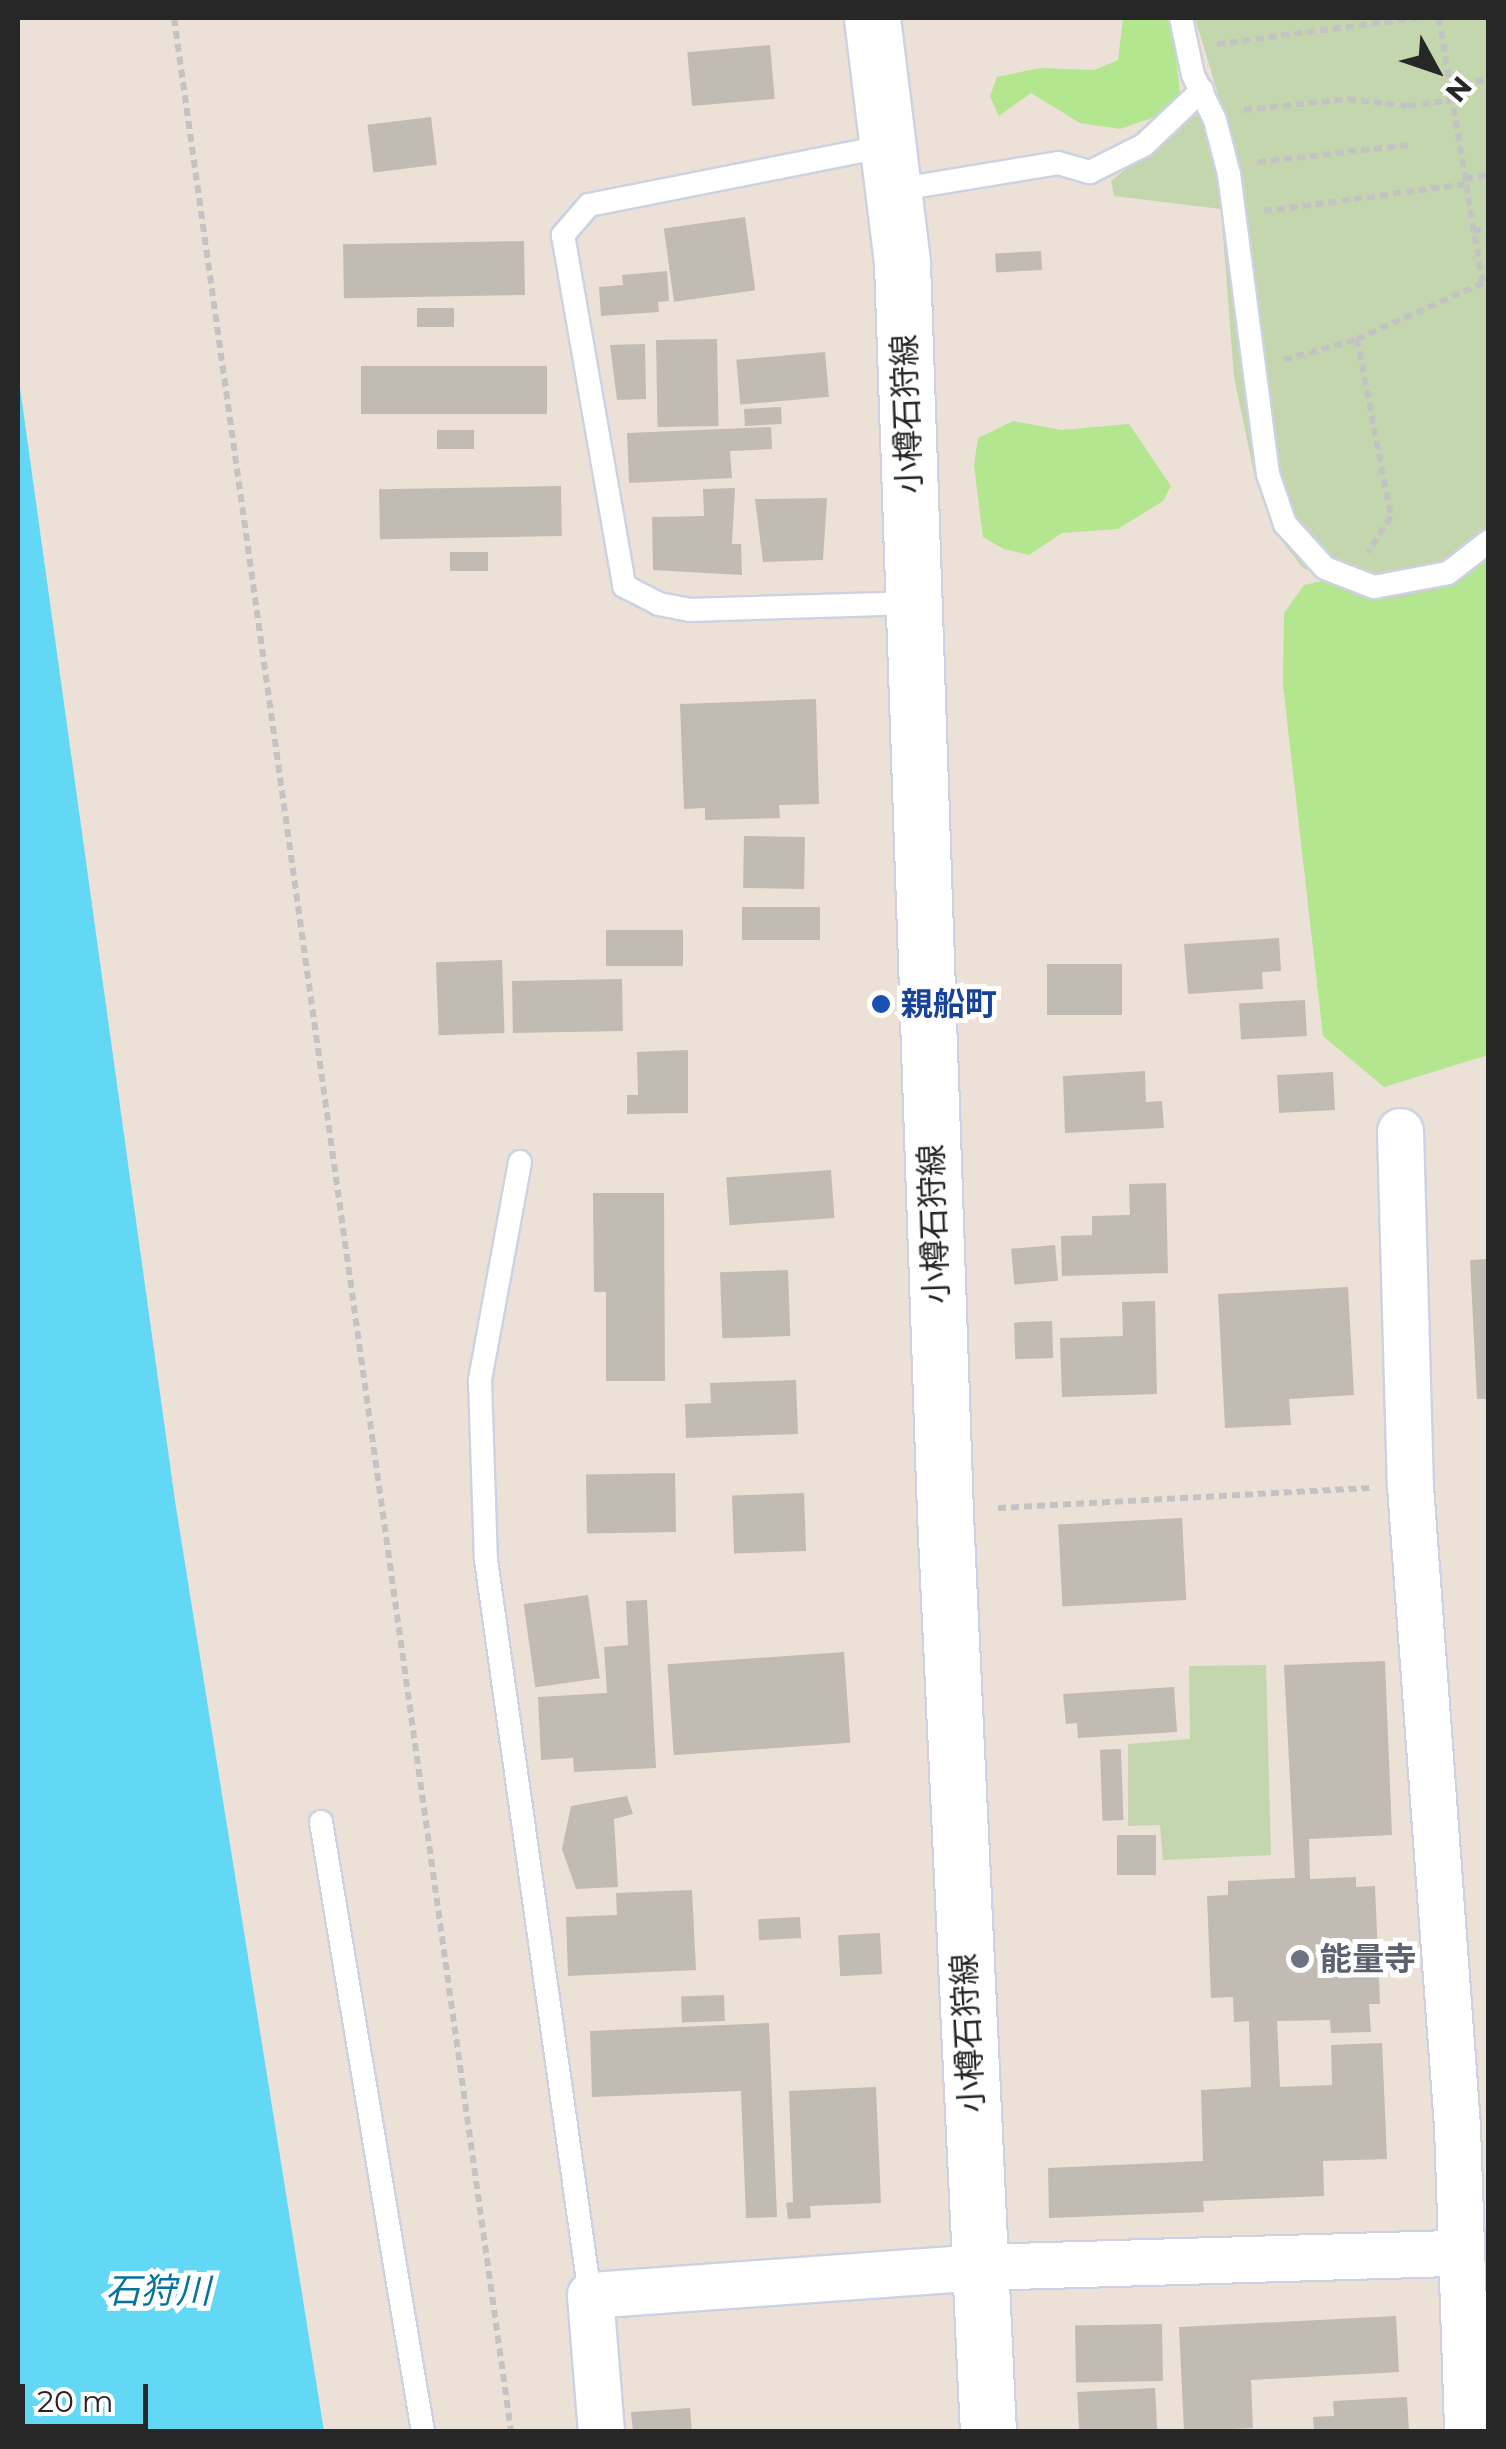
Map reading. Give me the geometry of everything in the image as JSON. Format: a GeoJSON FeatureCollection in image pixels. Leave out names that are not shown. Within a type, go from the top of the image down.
{"type":"FeatureCollection","features":[{"type":"Feature","properties":{"kind":"main road","name":"小樽石狩線"},"geometry":{"type":"LineString","coordinates":[[872,18],[893,168],[914,603],[988,2432]]}},
{"type":"Feature","properties":{"kind":"street"},"geometry":{"type":"LineString","coordinates":[[1400,1131],[1410,1486],[1457,2126],[1458,2253],[1467,2432]]}},
{"type":"Feature","properties":{"kind":"street"},"geometry":{"type":"LineString","coordinates":[[602,2432],[590,2294],[979,2266],[1458,2253]]}},
{"type":"Feature","properties":{"kind":"lane"},"geometry":{"type":"LineString","coordinates":[[1180,18],[1186,48],[1214,116],[1226,166],[1268,474],[1285,524],[1325,568],[1374,587],[1415,583],[1448,573],[1488,542]]}},
{"type":"Feature","properties":{"kind":"lane"},"geometry":{"type":"LineString","coordinates":[[914,603],[689,610],[659,604],[624,586],[564,235],[588,205],[893,168],[1058,164],[1090,172],[1161,132],[1202,90]]}},
{"type":"Feature","properties":{"kind":"lane"},"geometry":{"type":"LineString","coordinates":[[520,1162],[480,1381],[486,1560],[590,2294]]}},
{"type":"Feature","properties":{"kind":"lane"},"geometry":{"type":"LineString","coordinates":[[321,1822],[423,2432]]}},
{"type":"Feature","properties":{"kind":"path"},"geometry":{"type":"LineString","coordinates":[[174,18],[511,2432]]}},
{"type":"Feature","properties":{"kind":"path"},"geometry":{"type":"LineString","coordinates":[[1186,48],[1417,18]]}},
{"type":"Feature","properties":{"kind":"path"},"geometry":{"type":"LineString","coordinates":[[1254,369],[1357,339],[1486,281],[1474,232],[1439,18]]}},
{"type":"Feature","properties":{"kind":"path"},"geometry":{"type":"LineString","coordinates":[[1450,86],[1488,79]]}},
{"type":"Feature","properties":{"kind":"path"},"geometry":{"type":"LineString","coordinates":[[1214,116],[1320,100],[1372,99],[1408,106],[1452,100]]}},
{"type":"Feature","properties":{"kind":"path"},"geometry":{"type":"LineString","coordinates":[[1226,166],[1409,145]]}},
{"type":"Feature","properties":{"kind":"path"},"geometry":{"type":"LineString","coordinates":[[1234,214],[1466,182],[1488,175]]}},
{"type":"Feature","properties":{"kind":"path"},"geometry":{"type":"LineString","coordinates":[[1474,232],[1488,229]]}},
{"type":"Feature","properties":{"kind":"path"},"geometry":{"type":"LineString","coordinates":[[1350,578],[1392,517],[1357,339]]}},
{"type":"Feature","properties":{"kind":"path"},"geometry":{"type":"LineString","coordinates":[[998,1508],[1410,1486]]}},
{"type":"Feature","properties":{"kind":"green space"},"geometry":{"type":"Polygon","coordinates":[[[1123,18],[1172,18],[1180,94],[1166,113],[1120,129],[1080,123],[1031,93],[999,116],[990,96],[997,77],[1039,68],[1094,70],[1118,60],[1123,18]]]}},
{"type":"Feature","properties":{"kind":"green space"},"geometry":{"type":"Polygon","coordinates":[[[1195,18],[1488,18],[1488,555],[1437,590],[1396,599],[1358,597],[1302,567],[1275,532],[1255,478],[1234,377],[1221,209],[1114,196],[1111,181],[1218,94],[1195,18]]]}},
{"type":"Feature","properties":{"kind":"green space"},"geometry":{"type":"Polygon","coordinates":[[[1488,418],[1488,1055],[1384,1087],[1323,1036],[1283,685],[1284,613],[1304,585],[1331,579],[1488,418]]]}},
{"type":"Feature","properties":{"kind":"green space"},"geometry":{"type":"Polygon","coordinates":[[[1013,421],[1061,430],[1129,424],[1171,486],[1163,501],[1118,529],[1062,533],[1029,555],[1004,549],[983,537],[974,465],[978,438],[1013,421]]]}},
{"type":"Feature","properties":{"kind":"green space"},"geometry":{"type":"Polygon","coordinates":[[[1266,1665],[1271,1855],[1163,1860],[1160,1825],[1128,1826],[1128,1744],[1190,1739],[1189,1666],[1266,1665]]]}},
{"type":"Feature","properties":{"kind":"water","name":"石狩川"},"geometry":{"type":"Polygon","coordinates":[[[18,373],[175,1501],[324,2431],[18,2431],[18,373]]]}},
{"type":"Feature","properties":{"kind":"building"},"geometry":{"type":"Polygon","coordinates":[[[770,45],[775,99],[692,106],[687,52],[770,45]]]}},
{"type":"Feature","properties":{"kind":"building"},"geometry":{"type":"Polygon","coordinates":[[[431,117],[437,165],[373,172],[367,125],[431,117]]]}},
{"type":"Feature","properties":{"kind":"building"},"geometry":{"type":"Polygon","coordinates":[[[745,217],[755,290],[674,302],[664,228],[745,217]]]}},
{"type":"Feature","properties":{"kind":"building"},"geometry":{"type":"Polygon","coordinates":[[[524,241],[525,295],[344,298],[343,244],[524,241]]]}},
{"type":"Feature","properties":{"kind":"building"},"geometry":{"type":"Polygon","coordinates":[[[1041,251],[1042,270],[996,272],[995,253],[1041,251]]]}},
{"type":"Feature","properties":{"kind":"building"},"geometry":{"type":"Polygon","coordinates":[[[667,271],[669,301],[658,302],[659,312],[601,316],[599,287],[623,285],[622,275],[667,271]]]}},
{"type":"Feature","properties":{"kind":"building"},"geometry":{"type":"Polygon","coordinates":[[[417,308],[454,308],[454,327],[417,327],[417,308]]]}},
{"type":"Feature","properties":{"kind":"building"},"geometry":{"type":"Polygon","coordinates":[[[717,339],[719,426],[658,427],[656,340],[717,339]]]}},
{"type":"Feature","properties":{"kind":"building"},"geometry":{"type":"Polygon","coordinates":[[[645,344],[646,399],[617,400],[610,345],[645,344]]]}},
{"type":"Feature","properties":{"kind":"building"},"geometry":{"type":"Polygon","coordinates":[[[825,352],[829,397],[740,405],[736,360],[825,352]]]}},
{"type":"Feature","properties":{"kind":"building"},"geometry":{"type":"Polygon","coordinates":[[[361,366],[547,366],[547,414],[361,414],[361,366]]]}},
{"type":"Feature","properties":{"kind":"building"},"geometry":{"type":"Polygon","coordinates":[[[781,407],[782,424],[745,426],[744,409],[781,407]]]}},
{"type":"Feature","properties":{"kind":"building"},"geometry":{"type":"Polygon","coordinates":[[[771,427],[772,449],[730,451],[732,478],[629,483],[627,433],[771,427]]]}},
{"type":"Feature","properties":{"kind":"building"},"geometry":{"type":"Polygon","coordinates":[[[437,430],[474,430],[474,449],[437,449],[437,430]]]}},
{"type":"Feature","properties":{"kind":"building"},"geometry":{"type":"Polygon","coordinates":[[[561,486],[562,536],[380,539],[379,489],[561,486]]]}},
{"type":"Feature","properties":{"kind":"building"},"geometry":{"type":"Polygon","coordinates":[[[735,488],[732,544],[741,544],[742,575],[653,570],[652,517],[704,516],[703,489],[735,488]]]}},
{"type":"Feature","properties":{"kind":"building"},"geometry":{"type":"Polygon","coordinates":[[[827,498],[823,560],[763,562],[755,499],[827,498]]]}},
{"type":"Feature","properties":{"kind":"building"},"geometry":{"type":"Polygon","coordinates":[[[450,552],[488,552],[488,571],[450,571],[450,552]]]}},
{"type":"Feature","properties":{"kind":"building"},"geometry":{"type":"Polygon","coordinates":[[[816,699],[819,804],[779,805],[780,818],[705,820],[705,808],[684,809],[680,704],[816,699]]]}},
{"type":"Feature","properties":{"kind":"building"},"geometry":{"type":"Polygon","coordinates":[[[744,836],[805,837],[804,889],[743,888],[744,836]]]}},
{"type":"Feature","properties":{"kind":"building"},"geometry":{"type":"Polygon","coordinates":[[[742,907],[820,907],[820,940],[742,940],[742,907]]]}},
{"type":"Feature","properties":{"kind":"building"},"geometry":{"type":"Polygon","coordinates":[[[606,930],[683,930],[683,966],[606,966],[606,930]]]}},
{"type":"Feature","properties":{"kind":"building"},"geometry":{"type":"Polygon","coordinates":[[[1279,938],[1281,971],[1262,972],[1263,989],[1188,994],[1184,944],[1279,938]]]}},
{"type":"Feature","properties":{"kind":"building"},"geometry":{"type":"Polygon","coordinates":[[[502,960],[505,1033],[439,1035],[436,962],[502,960]]]}},
{"type":"Feature","properties":{"kind":"building"},"geometry":{"type":"Polygon","coordinates":[[[1047,964],[1122,964],[1122,1015],[1047,1015],[1047,964]]]}},
{"type":"Feature","properties":{"kind":"building"},"geometry":{"type":"Polygon","coordinates":[[[622,979],[623,1031],[513,1033],[512,981],[622,979]]]}},
{"type":"Feature","properties":{"kind":"building"},"geometry":{"type":"Polygon","coordinates":[[[1305,1000],[1307,1036],[1241,1039],[1239,1003],[1305,1000]]]}},
{"type":"Feature","properties":{"kind":"building"},"geometry":{"type":"Polygon","coordinates":[[[688,1050],[688,1113],[627,1114],[627,1095],[638,1095],[637,1052],[688,1050]]]}},
{"type":"Feature","properties":{"kind":"building"},"geometry":{"type":"Polygon","coordinates":[[[1145,1071],[1146,1102],[1162,1101],[1164,1128],[1065,1133],[1063,1076],[1145,1071]]]}},
{"type":"Feature","properties":{"kind":"building"},"geometry":{"type":"Polygon","coordinates":[[[1333,1072],[1335,1110],[1279,1113],[1277,1075],[1333,1072]]]}},
{"type":"Feature","properties":{"kind":"building"},"geometry":{"type":"Polygon","coordinates":[[[831,1170],[834,1218],[730,1225],[726,1177],[831,1170]]]}},
{"type":"Feature","properties":{"kind":"building"},"geometry":{"type":"Polygon","coordinates":[[[1166,1183],[1168,1273],[1062,1276],[1061,1236],[1092,1235],[1092,1216],[1130,1215],[1129,1184],[1166,1183]]]}},
{"type":"Feature","properties":{"kind":"building"},"geometry":{"type":"Polygon","coordinates":[[[593,1193],[664,1193],[665,1381],[606,1381],[606,1292],[594,1292],[593,1193]]]}},
{"type":"Feature","properties":{"kind":"building"},"geometry":{"type":"Polygon","coordinates":[[[1055,1245],[1058,1281],[1014,1285],[1011,1249],[1055,1245]]]}},
{"type":"Feature","properties":{"kind":"building"},"geometry":{"type":"Polygon","coordinates":[[[1488,1259],[1488,1399],[1477,1399],[1470,1260],[1488,1259]]]}},
{"type":"Feature","properties":{"kind":"building"},"geometry":{"type":"Polygon","coordinates":[[[788,1270],[790,1336],[722,1338],[720,1272],[788,1270]]]}},
{"type":"Feature","properties":{"kind":"building"},"geometry":{"type":"Polygon","coordinates":[[[1348,1287],[1354,1395],[1289,1399],[1291,1425],[1225,1428],[1218,1294],[1348,1287]]]}},
{"type":"Feature","properties":{"kind":"building"},"geometry":{"type":"Polygon","coordinates":[[[1155,1301],[1157,1394],[1062,1397],[1060,1338],[1123,1336],[1122,1302],[1155,1301]]]}},
{"type":"Feature","properties":{"kind":"building"},"geometry":{"type":"Polygon","coordinates":[[[1052,1321],[1053,1358],[1015,1359],[1014,1322],[1052,1321]]]}},
{"type":"Feature","properties":{"kind":"building"},"geometry":{"type":"Polygon","coordinates":[[[796,1380],[798,1434],[686,1438],[685,1404],[711,1403],[710,1383],[796,1380]]]}},
{"type":"Feature","properties":{"kind":"building"},"geometry":{"type":"Polygon","coordinates":[[[675,1473],[676,1532],[587,1534],[586,1475],[675,1473]]]}},
{"type":"Feature","properties":{"kind":"building"},"geometry":{"type":"Polygon","coordinates":[[[804,1493],[806,1551],[734,1553],[732,1496],[804,1493]]]}},
{"type":"Feature","properties":{"kind":"building"},"geometry":{"type":"Polygon","coordinates":[[[1182,1518],[1186,1600],[1062,1606],[1058,1524],[1182,1518]]]}},
{"type":"Feature","properties":{"kind":"building"},"geometry":{"type":"Polygon","coordinates":[[[588,1595],[600,1678],[535,1687],[524,1604],[588,1595]]]}},
{"type":"Feature","properties":{"kind":"building"},"geometry":{"type":"Polygon","coordinates":[[[647,1600],[656,1768],[574,1772],[573,1758],[541,1760],[538,1697],[607,1693],[604,1647],[628,1645],[626,1601],[647,1600]]]}},
{"type":"Feature","properties":{"kind":"building"},"geometry":{"type":"Polygon","coordinates":[[[844,1652],[850,1743],[674,1755],[667,1664],[844,1652]]]}},
{"type":"Feature","properties":{"kind":"building"},"geometry":{"type":"Polygon","coordinates":[[[1385,1661],[1392,1835],[1309,1839],[1310,1879],[1356,1877],[1356,1887],[1375,1886],[1380,2004],[1369,2004],[1371,2032],[1331,2033],[1330,2020],[1277,2021],[1280,2087],[1332,2085],[1331,2045],[1382,2043],[1387,2159],[1323,2161],[1324,2196],[1203,2201],[1204,2212],[1049,2218],[1048,2168],[1203,2161],[1201,2090],[1251,2087],[1249,2021],[1234,2022],[1233,1997],[1211,1998],[1207,1896],[1228,1895],[1228,1881],[1295,1878],[1284,1665],[1385,1661]]]}},
{"type":"Feature","properties":{"kind":"building"},"geometry":{"type":"Polygon","coordinates":[[[1174,1687],[1177,1732],[1078,1738],[1077,1723],[1066,1724],[1063,1694],[1174,1687]]]}},
{"type":"Feature","properties":{"kind":"building"},"geometry":{"type":"Polygon","coordinates":[[[1121,1749],[1123,1820],[1102,1821],[1100,1750],[1121,1749]]]}},
{"type":"Feature","properties":{"kind":"building"},"geometry":{"type":"Polygon","coordinates":[[[627,1796],[633,1814],[614,1819],[618,1887],[576,1889],[562,1849],[571,1806],[627,1796]]]}},
{"type":"Feature","properties":{"kind":"building"},"geometry":{"type":"Polygon","coordinates":[[[1117,1835],[1156,1835],[1156,1875],[1117,1875],[1117,1835]]]}},
{"type":"Feature","properties":{"kind":"building"},"geometry":{"type":"Polygon","coordinates":[[[692,1890],[696,1970],[568,1976],[566,1917],[617,1915],[616,1893],[692,1890]]]}},
{"type":"Feature","properties":{"kind":"building"},"geometry":{"type":"Polygon","coordinates":[[[800,1917],[801,1938],[759,1940],[758,1919],[800,1917]]]}},
{"type":"Feature","properties":{"kind":"building"},"geometry":{"type":"Polygon","coordinates":[[[880,1933],[882,1974],[840,1976],[838,1935],[880,1933]]]}},
{"type":"Feature","properties":{"kind":"building"},"geometry":{"type":"Polygon","coordinates":[[[724,1995],[725,2021],[682,2022],[681,1997],[724,1995]]]}},
{"type":"Feature","properties":{"kind":"building"},"geometry":{"type":"Polygon","coordinates":[[[769,2023],[777,2217],[746,2218],[741,2091],[592,2097],[590,2031],[769,2023]]]}},
{"type":"Feature","properties":{"kind":"building"},"geometry":{"type":"Polygon","coordinates":[[[876,2087],[881,2203],[810,2206],[811,2218],[788,2219],[786,2203],[793,2202],[789,2091],[876,2087]]]}},
{"type":"Feature","properties":{"kind":"building"},"geometry":{"type":"Polygon","coordinates":[[[1396,2316],[1399,2372],[1251,2380],[1253,2428],[1184,2431],[1179,2327],[1396,2316]]]}},
{"type":"Feature","properties":{"kind":"building"},"geometry":{"type":"Polygon","coordinates":[[[1162,2324],[1163,2381],[1076,2383],[1075,2326],[1162,2324]]]}},
{"type":"Feature","properties":{"kind":"building"},"geometry":{"type":"Polygon","coordinates":[[[1155,2388],[1157,2432],[1079,2432],[1077,2392],[1155,2388]]]}},
{"type":"Feature","properties":{"kind":"building"},"geometry":{"type":"Polygon","coordinates":[[[1407,2397],[1409,2432],[1314,2432],[1313,2417],[1334,2416],[1333,2401],[1407,2397]]]}},
{"type":"Feature","properties":{"kind":"building"},"geometry":{"type":"Polygon","coordinates":[[[690,2408],[692,2432],[633,2432],[631,2412],[690,2408]]]}},
{"type":"Feature","properties":{"kind":"place","name":"親船町"},"geometry":{"type":"Point","coordinates":[881,1004]}},
{"type":"Feature","properties":{"kind":"place","name":"能量寺"},"geometry":{"type":"Point","coordinates":[1300,1959]}}]}
